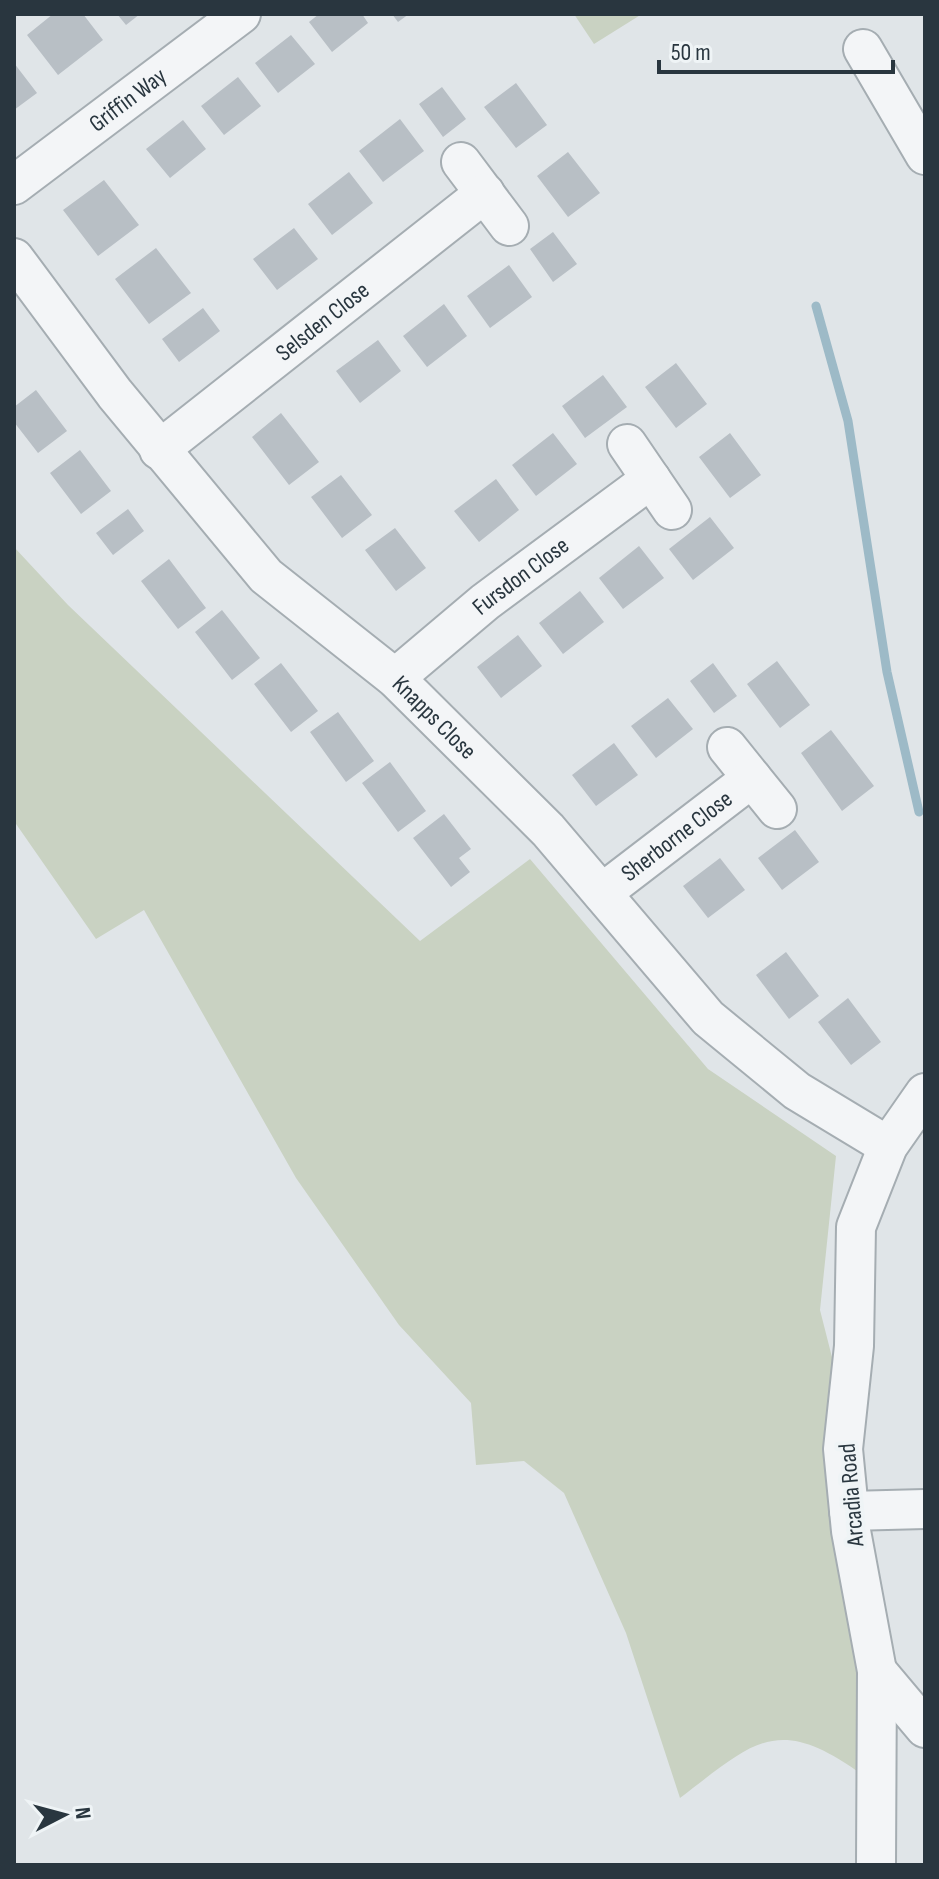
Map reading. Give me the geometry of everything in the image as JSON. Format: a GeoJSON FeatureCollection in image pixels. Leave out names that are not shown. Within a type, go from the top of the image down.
{"type":"FeatureCollection","features":[{"type":"Feature","properties":{"kind":"street","name":"Griffin Way"},"geometry":{"type":"LineString","coordinates":[[14,185],[241,14]]}},
{"type":"Feature","properties":{"kind":"street"},"geometry":{"type":"LineString","coordinates":[[863,49],[925,155]]}},
{"type":"Feature","properties":{"kind":"street"},"geometry":{"type":"LineString","coordinates":[[461,162],[509,226]]}},
{"type":"Feature","properties":{"kind":"street","name":"Selsden Close"},"geometry":{"type":"LineString","coordinates":[[159,450],[485,193]]}},
{"type":"Feature","properties":{"kind":"street","name":"Knapps Close"},"geometry":{"type":"LineString","coordinates":[[14,258],[159,450],[266,576],[395,678],[548,830],[708,1018],[797,1091],[888,1146]]}},
{"type":"Feature","properties":{"kind":"street"},"geometry":{"type":"LineString","coordinates":[[627,444],[672,510]]}},
{"type":"Feature","properties":{"kind":"street","name":"Fursdon Close"},"geometry":{"type":"LineString","coordinates":[[395,678],[485,602],[651,479]]}},
{"type":"Feature","properties":{"kind":"street","name":"Sherborne Close"},"geometry":{"type":"LineString","coordinates":[[727,747],[777,809]]}},
{"type":"Feature","properties":{"kind":"street","name":"Sherborne Close"},"geometry":{"type":"LineString","coordinates":[[602,893],[752,778]]}},
{"type":"Feature","properties":{"kind":"street","name":"Arcadia Road"},"geometry":{"type":"LineString","coordinates":[[876,1865],[877,1671],[849,1511],[843,1449],[854,1346],[856,1227],[888,1146],[925,1093]]}},
{"type":"Feature","properties":{"kind":"street"},"geometry":{"type":"LineString","coordinates":[[849,1511],[925,1509]]}},
{"type":"Feature","properties":{"kind":"street"},"geometry":{"type":"LineString","coordinates":[[877,1671],[925,1728]]}},
{"type":"Feature","properties":{"kind":"green space"},"geometry":{"type":"Polygon","coordinates":[[[574,14],[642,14],[594,44],[574,14]]]}},
{"type":"Feature","properties":{"kind":"green space"},"geometry":{"type":"Polygon","coordinates":[[[14,547],[68,605],[420,941],[530,859],[708,1069],[836,1156],[820,1310],[836,1373],[863,1662],[863,1775],[809,1744],[787,1740],[767,1742],[748,1749],[680,1798],[626,1633],[564,1493],[524,1461],[476,1465],[471,1403],[399,1325],[296,1178],[144,910],[96,939],[14,821],[14,547]]]}},
{"type":"Feature","properties":{"kind":"building"},"geometry":{"type":"Polygon","coordinates":[[[53,14],[83,14],[103,40],[58,75],[27,35],[53,14]]]}},
{"type":"Feature","properties":{"kind":"building"},"geometry":{"type":"Polygon","coordinates":[[[117,14],[140,14],[126,25],[117,14]]]}},
{"type":"Feature","properties":{"kind":"building"},"geometry":{"type":"Polygon","coordinates":[[[319,14],[362,14],[368,23],[332,52],[309,22],[319,14]]]}},
{"type":"Feature","properties":{"kind":"building"},"geometry":{"type":"Polygon","coordinates":[[[392,14],[409,14],[398,22],[392,14]]]}},
{"type":"Feature","properties":{"kind":"building"},"geometry":{"type":"Polygon","coordinates":[[[291,35],[315,64],[278,93],[255,63],[291,35]]]}},
{"type":"Feature","properties":{"kind":"building"},"geometry":{"type":"Polygon","coordinates":[[[14,63],[37,93],[14,110],[14,63]]]}},
{"type":"Feature","properties":{"kind":"building"},"geometry":{"type":"Polygon","coordinates":[[[238,77],[261,106],[224,135],[201,106],[238,77]]]}},
{"type":"Feature","properties":{"kind":"building"},"geometry":{"type":"Polygon","coordinates":[[[516,83],[547,125],[516,148],[484,107],[516,83]]]}},
{"type":"Feature","properties":{"kind":"building"},"geometry":{"type":"Polygon","coordinates":[[[442,87],[466,119],[443,137],[419,104],[442,87]]]}},
{"type":"Feature","properties":{"kind":"building"},"geometry":{"type":"Polygon","coordinates":[[[400,119],[424,151],[383,182],[359,151],[400,119]]]}},
{"type":"Feature","properties":{"kind":"building"},"geometry":{"type":"Polygon","coordinates":[[[183,120],[206,149],[170,178],[146,149],[183,120]]]}},
{"type":"Feature","properties":{"kind":"building"},"geometry":{"type":"Polygon","coordinates":[[[568,152],[600,193],[568,217],[537,176],[568,152]]]}},
{"type":"Feature","properties":{"kind":"building"},"geometry":{"type":"Polygon","coordinates":[[[349,172],[373,203],[332,235],[308,204],[349,172]]]}},
{"type":"Feature","properties":{"kind":"building"},"geometry":{"type":"Polygon","coordinates":[[[104,180],[139,225],[98,256],[63,210],[104,180]]]}},
{"type":"Feature","properties":{"kind":"building"},"geometry":{"type":"Polygon","coordinates":[[[294,228],[318,259],[277,290],[253,259],[294,228]]]}},
{"type":"Feature","properties":{"kind":"building"},"geometry":{"type":"Polygon","coordinates":[[[553,232],[577,264],[553,282],[530,249],[553,232]]]}},
{"type":"Feature","properties":{"kind":"building"},"geometry":{"type":"Polygon","coordinates":[[[156,248],[191,293],[149,324],[115,279],[156,248]]]}},
{"type":"Feature","properties":{"kind":"building"},"geometry":{"type":"Polygon","coordinates":[[[509,265],[532,297],[490,328],[467,296],[509,265]]]}},
{"type":"Feature","properties":{"kind":"building"},"geometry":{"type":"Polygon","coordinates":[[[444,304],[467,336],[427,367],[403,336],[444,304]]]}},
{"type":"Feature","properties":{"kind":"building"},"geometry":{"type":"Polygon","coordinates":[[[203,308],[220,331],[179,362],[162,339],[203,308]]]}},
{"type":"Feature","properties":{"kind":"building"},"geometry":{"type":"Polygon","coordinates":[[[378,340],[401,371],[360,403],[336,371],[378,340]]]}},
{"type":"Feature","properties":{"kind":"building"},"geometry":{"type":"Polygon","coordinates":[[[676,363],[707,404],[676,428],[645,387],[676,363]]]}},
{"type":"Feature","properties":{"kind":"building"},"geometry":{"type":"Polygon","coordinates":[[[603,375],[627,407],[585,438],[562,406],[603,375]]]}},
{"type":"Feature","properties":{"kind":"building"},"geometry":{"type":"Polygon","coordinates":[[[36,390],[67,431],[38,453],[14,422],[14,407],[36,390]]]}},
{"type":"Feature","properties":{"kind":"building"},"geometry":{"type":"Polygon","coordinates":[[[281,413],[319,462],[289,485],[252,437],[281,413]]]}},
{"type":"Feature","properties":{"kind":"building"},"geometry":{"type":"Polygon","coordinates":[[[553,433],[577,464],[536,496],[512,465],[553,433]]]}},
{"type":"Feature","properties":{"kind":"building"},"geometry":{"type":"Polygon","coordinates":[[[730,433],[761,475],[730,498],[699,457],[730,433]]]}},
{"type":"Feature","properties":{"kind":"building"},"geometry":{"type":"Polygon","coordinates":[[[80,450],[111,491],[81,514],[50,473],[80,450]]]}},
{"type":"Feature","properties":{"kind":"building"},"geometry":{"type":"Polygon","coordinates":[[[341,475],[372,515],[342,538],[311,497],[341,475]]]}},
{"type":"Feature","properties":{"kind":"building"},"geometry":{"type":"Polygon","coordinates":[[[496,479],[519,510],[479,542],[454,511],[496,479]]]}},
{"type":"Feature","properties":{"kind":"building"},"geometry":{"type":"Polygon","coordinates":[[[128,509],[144,531],[113,555],[96,533],[128,509]]]}},
{"type":"Feature","properties":{"kind":"building"},"geometry":{"type":"Polygon","coordinates":[[[710,517],[734,548],[693,580],[669,549],[710,517]]]}},
{"type":"Feature","properties":{"kind":"building"},"geometry":{"type":"Polygon","coordinates":[[[395,528],[426,568],[396,591],[365,550],[395,528]]]}},
{"type":"Feature","properties":{"kind":"building"},"geometry":{"type":"Polygon","coordinates":[[[639,546],[664,578],[623,609],[599,578],[639,546]]]}},
{"type":"Feature","properties":{"kind":"building"},"geometry":{"type":"Polygon","coordinates":[[[169,559],[206,608],[178,629],[141,581],[169,559]]]}},
{"type":"Feature","properties":{"kind":"building"},"geometry":{"type":"Polygon","coordinates":[[[580,591],[604,622],[563,654],[539,623],[580,591]]]}},
{"type":"Feature","properties":{"kind":"building"},"geometry":{"type":"Polygon","coordinates":[[[222,610],[260,658],[232,680],[195,632],[222,610]]]}},
{"type":"Feature","properties":{"kind":"building"},"geometry":{"type":"Polygon","coordinates":[[[518,635],[542,666],[501,698],[477,667],[518,635]]]}},
{"type":"Feature","properties":{"kind":"building"},"geometry":{"type":"Polygon","coordinates":[[[777,661],[810,705],[780,728],[747,684],[777,661]]]}},
{"type":"Feature","properties":{"kind":"building"},"geometry":{"type":"Polygon","coordinates":[[[281,663],[318,711],[291,732],[254,684],[281,663]]]}},
{"type":"Feature","properties":{"kind":"building"},"geometry":{"type":"Polygon","coordinates":[[[713,663],[737,696],[714,713],[690,681],[713,663]]]}},
{"type":"Feature","properties":{"kind":"building"},"geometry":{"type":"Polygon","coordinates":[[[668,698],[693,729],[656,758],[631,726],[668,698]]]}},
{"type":"Feature","properties":{"kind":"building"},"geometry":{"type":"Polygon","coordinates":[[[338,712],[374,761],[346,782],[310,732],[338,712]]]}},
{"type":"Feature","properties":{"kind":"building"},"geometry":{"type":"Polygon","coordinates":[[[831,730],[874,786],[842,811],[801,753],[831,730]]]}},
{"type":"Feature","properties":{"kind":"building"},"geometry":{"type":"Polygon","coordinates":[[[614,743],[638,775],[596,806],[572,775],[614,743]]]}},
{"type":"Feature","properties":{"kind":"building"},"geometry":{"type":"Polygon","coordinates":[[[390,762],[426,811],[398,832],[362,783],[390,762]]]}},
{"type":"Feature","properties":{"kind":"building"},"geometry":{"type":"Polygon","coordinates":[[[444,814],[471,849],[459,858],[470,872],[451,887],[413,838],[444,814]]]}},
{"type":"Feature","properties":{"kind":"building"},"geometry":{"type":"Polygon","coordinates":[[[795,830],[819,862],[782,890],[758,858],[795,830]]]}},
{"type":"Feature","properties":{"kind":"building"},"geometry":{"type":"Polygon","coordinates":[[[720,858],[745,890],[708,918],[683,886],[720,858]]]}},
{"type":"Feature","properties":{"kind":"building"},"geometry":{"type":"Polygon","coordinates":[[[786,952],[819,996],[789,1019],[756,975],[786,952]]]}},
{"type":"Feature","properties":{"kind":"building"},"geometry":{"type":"Polygon","coordinates":[[[848,998],[881,1042],[851,1065],[818,1022],[848,998]]]}},
{"type":"Feature","properties":{"kind":"waterway"},"geometry":{"type":"LineString","coordinates":[[816,306],[848,421],[887,672],[919,812]]}}]}
